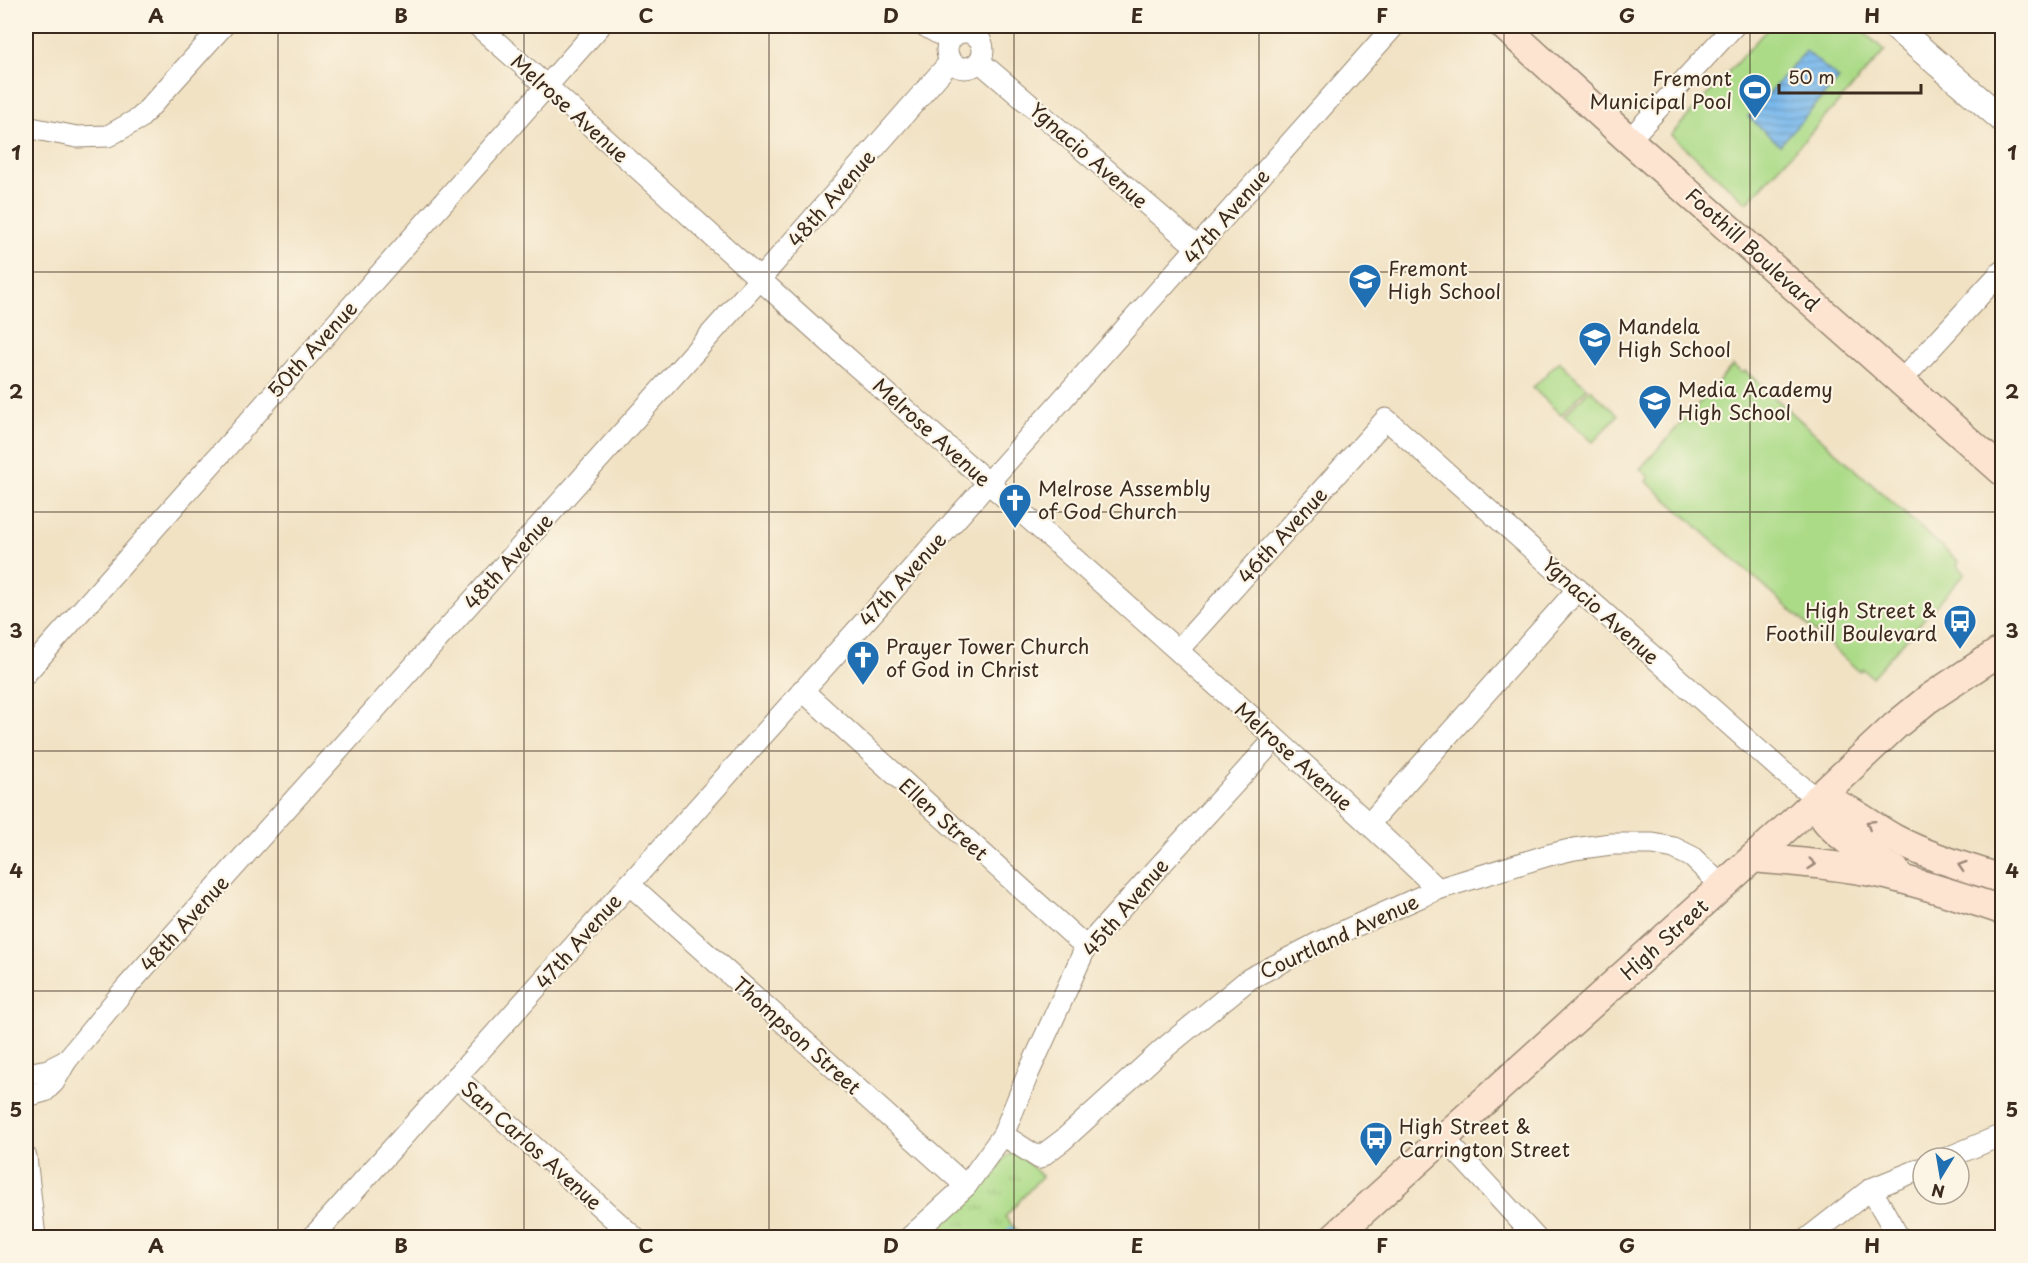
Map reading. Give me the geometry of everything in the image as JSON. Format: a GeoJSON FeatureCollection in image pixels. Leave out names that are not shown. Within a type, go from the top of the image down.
{"type":"FeatureCollection","features":[{"type":"Feature","properties":{"kind":"main road","name":"Foothill Boulevard"},"geometry":{"type":"LineString","coordinates":[[1504,26],[2002,471]]}},
{"type":"Feature","properties":{"kind":"main road","name":"High Street"},"geometry":{"type":"LineString","coordinates":[[1333,1238],[1818,799],[1895,726],[1928,699],[2002,650]]}},
{"type":"Feature","properties":{"kind":"main road"},"geometry":{"type":"LineString","coordinates":[[1943,891],[1881,864],[1853,844],[1831,825],[1821,812],[1818,799],[1833,801],[1895,839],[1921,851],[2002,879]]}},
{"type":"Feature","properties":{"kind":"main road"},"geometry":{"type":"LineString","coordinates":[[1753,858],[1860,870],[1910,881],[2002,910]]}},
{"type":"Feature","properties":{"kind":"street"},"geometry":{"type":"LineString","coordinates":[[26,127],[77,136],[108,136],[140,118],[223,26]]}},
{"type":"Feature","properties":{"kind":"street","name":"Melrose Avenue"},"geometry":{"type":"LineString","coordinates":[[478,26],[1178,651],[1438,889]]}},
{"type":"Feature","properties":{"kind":"street","name":"50th Avenue"},"geometry":{"type":"LineString","coordinates":[[26,673],[600,26]]}},
{"type":"Feature","properties":{"kind":"street"},"geometry":{"type":"LineString","coordinates":[[925,26],[950,40]]}},
{"type":"Feature","properties":{"kind":"street","name":"47th Avenue"},"geometry":{"type":"LineString","coordinates":[[312,1238],[1394,26]]}},
{"type":"Feature","properties":{"kind":"street"},"geometry":{"type":"LineString","coordinates":[[1629,140],[1734,26]]}},
{"type":"Feature","properties":{"kind":"street"},"geometry":{"type":"LineString","coordinates":[[1894,26],[2002,119]]}},
{"type":"Feature","properties":{"kind":"street"},"geometry":{"type":"LineString","coordinates":[[978,30],[983,48],[980,62],[972,67],[958,68],[950,62],[947,49],[950,40],[958,33],[978,30]]}},
{"type":"Feature","properties":{"kind":"street","name":"48th Avenue"},"geometry":{"type":"LineString","coordinates":[[27,1086],[45,1091],[54,1082],[66,1061],[125,989],[760,279],[950,62]]}},
{"type":"Feature","properties":{"kind":"street","name":"Ygnacio Avenue"},"geometry":{"type":"LineString","coordinates":[[980,62],[1198,248]]}},
{"type":"Feature","properties":{"kind":"street"},"geometry":{"type":"LineString","coordinates":[[1901,381],[2002,271]]}},
{"type":"Feature","properties":{"kind":"street","name":"Ygnacio Avenue"},"geometry":{"type":"LineString","coordinates":[[1386,419],[1783,772],[1818,799]]}},
{"type":"Feature","properties":{"kind":"street","name":"46th Avenue"},"geometry":{"type":"LineString","coordinates":[[1178,651],[1386,419]]}},
{"type":"Feature","properties":{"kind":"street"},"geometry":{"type":"LineString","coordinates":[[1369,824],[1578,589]]}},
{"type":"Feature","properties":{"kind":"street","name":"Ellen Street"},"geometry":{"type":"LineString","coordinates":[[802,690],[1086,947]]}},
{"type":"Feature","properties":{"kind":"street","name":"45th Avenue"},"geometry":{"type":"LineString","coordinates":[[1003,1135],[1086,947],[1275,740]]}},
{"type":"Feature","properties":{"kind":"street","name":"Courtland Avenue"},"geometry":{"type":"LineString","coordinates":[[1003,1135],[1039,1158],[1063,1140],[1161,1051],[1249,979],[1324,940],[1438,889],[1549,855],[1574,849],[1622,844],[1653,844],[1674,848],[1692,857],[1722,886]]}},
{"type":"Feature","properties":{"kind":"street","name":"Thompson Street"},"geometry":{"type":"LineString","coordinates":[[629,884],[966,1186]]}},
{"type":"Feature","properties":{"kind":"street","name":"San Carlos Avenue"},"geometry":{"type":"LineString","coordinates":[[456,1077],[635,1238]]}},
{"type":"Feature","properties":{"kind":"street"},"geometry":{"type":"LineString","coordinates":[[909,1238],[966,1186],[1003,1135]]}},
{"type":"Feature","properties":{"kind":"street"},"geometry":{"type":"LineString","coordinates":[[1971,1148],[2002,1135]]}},
{"type":"Feature","properties":{"kind":"street"},"geometry":{"type":"LineString","coordinates":[[1444,1137],[1536,1238]]}},
{"type":"Feature","properties":{"kind":"street"},"geometry":{"type":"LineString","coordinates":[[26,1157],[34,1237]]}},
{"type":"Feature","properties":{"kind":"street"},"geometry":{"type":"LineString","coordinates":[[1808,1238],[1871,1189],[1911,1173]]}},
{"type":"Feature","properties":{"kind":"street"},"geometry":{"type":"LineString","coordinates":[[1871,1189],[1899,1238]]}},
{"type":"Feature","properties":{"kind":"green space","name":"Fremont Municipal Pool"},"geometry":{"type":"Polygon","coordinates":[[[1770,26],[1857,26],[1885,51],[1747,203],[1671,135],[1770,26]]]}},
{"type":"Feature","properties":{"kind":"green space"},"geometry":{"type":"Polygon","coordinates":[[[1559,361],[1587,388],[1561,415],[1533,388],[1559,361]]]}},
{"type":"Feature","properties":{"kind":"green space"},"geometry":{"type":"Polygon","coordinates":[[[1733,365],[1742,373],[1745,371],[1959,562],[1957,565],[1965,573],[1872,677],[1863,669],[1860,672],[1646,481],[1649,477],[1640,469],[1733,365]]]}},
{"type":"Feature","properties":{"kind":"green space"},"geometry":{"type":"Polygon","coordinates":[[[1590,389],[1618,415],[1593,442],[1564,416],[1590,389]]]}},
{"type":"Feature","properties":{"kind":"green space"},"geometry":{"type":"Polygon","coordinates":[[[1010,1154],[1019,1154],[1042,1176],[1005,1217],[1022,1236],[923,1238],[996,1174],[1003,1159],[1010,1154]]]}},
{"type":"Feature","properties":{"kind":"water"},"geometry":{"type":"Polygon","coordinates":[[[1806,51],[1839,79],[1780,145],[1748,117],[1806,51]]]}},
{"type":"Feature","properties":{"kind":"waterway"},"geometry":{"type":"LineString","coordinates":[[1002,1238],[1011,1230]]}},
{"type":"Feature","properties":{"kind":"place","name":"Fremont Municipal Pool"},"geometry":{"type":"Point","coordinates":[1755,119]}},
{"type":"Feature","properties":{"kind":"place","name":"Fremont High School"},"geometry":{"type":"Point","coordinates":[1365,309]}},
{"type":"Feature","properties":{"kind":"place","name":"Mandela High School"},"geometry":{"type":"Point","coordinates":[1595,367]}},
{"type":"Feature","properties":{"kind":"place","name":"Media Academy High School"},"geometry":{"type":"Point","coordinates":[1655,430]}},
{"type":"Feature","properties":{"kind":"place","name":"Melrose Assembly of God Church"},"geometry":{"type":"Point","coordinates":[1015,529]}},
{"type":"Feature","properties":{"kind":"place","name":"High Street & Foothill Boulevard"},"geometry":{"type":"Point","coordinates":[1960,650]}},
{"type":"Feature","properties":{"kind":"place","name":"Prayer Tower Church of God in Christ"},"geometry":{"type":"Point","coordinates":[863,686]}},
{"type":"Feature","properties":{"kind":"place","name":"High Street & Carrington Street"},"geometry":{"type":"Point","coordinates":[1376,1167]}}]}
